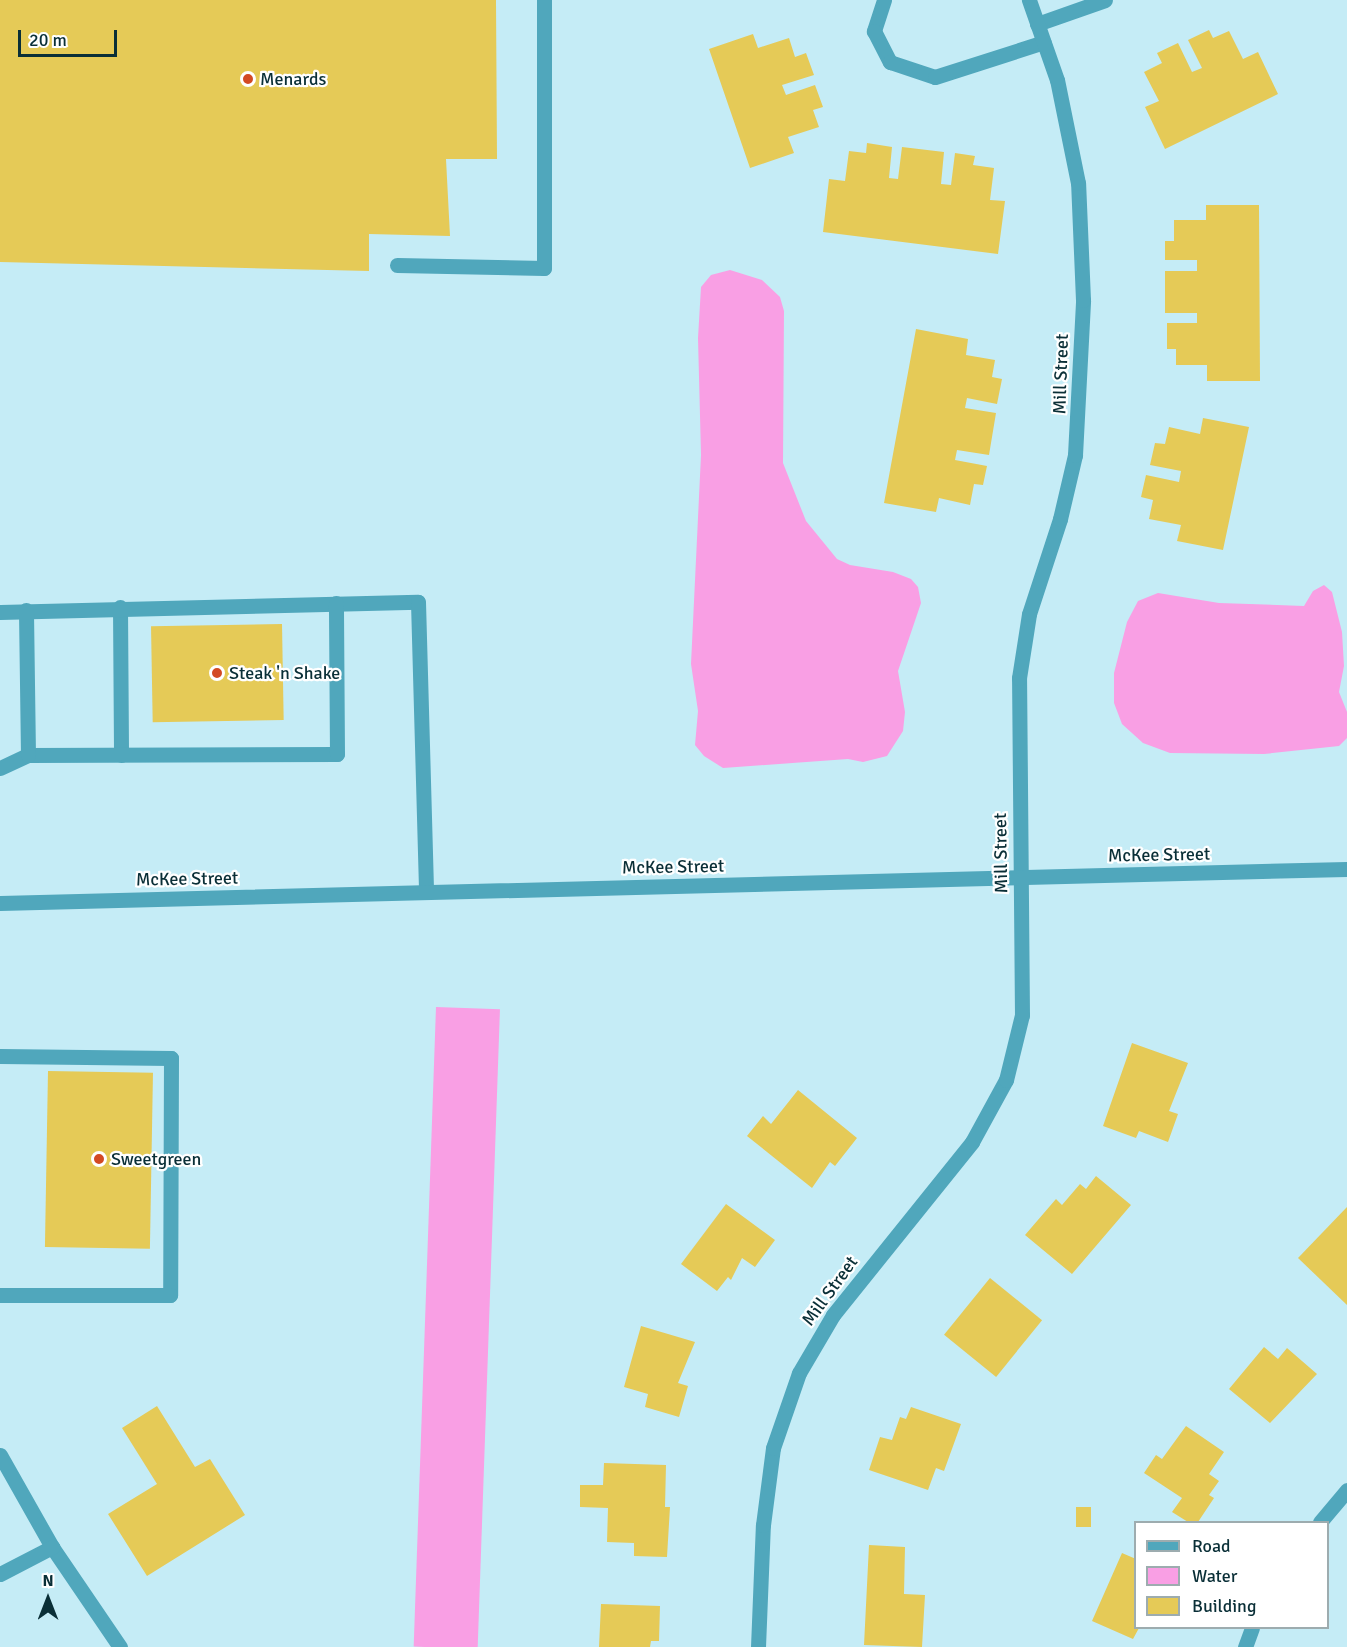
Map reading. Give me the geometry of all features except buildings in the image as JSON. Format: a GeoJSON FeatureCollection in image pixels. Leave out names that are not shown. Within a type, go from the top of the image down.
{"type":"FeatureCollection","features":[{"type":"Feature","properties":{"kind":"street"},"geometry":{"type":"LineString","coordinates":[[398,265],[544,268],[544,0]]}},
{"type":"Feature","properties":{"kind":"street"},"geometry":{"type":"LineString","coordinates":[[884,0],[874,31],[890,62],[935,76],[1044,42]]}},
{"type":"Feature","properties":{"kind":"street","name":"Mill Street"},"geometry":{"type":"LineString","coordinates":[[758,1647],[763,1525],[773,1448],[799,1373],[833,1315],[972,1142],[1006,1080],[1022,1015],[1019,678],[1029,614],[1060,519],[1075,455],[1081,387],[1083,300],[1078,183],[1057,80],[1029,0]]}},
{"type":"Feature","properties":{"kind":"street"},"geometry":{"type":"LineString","coordinates":[[1037,24],[1106,0]]}},
{"type":"Feature","properties":{"kind":"street"},"geometry":{"type":"LineString","coordinates":[[0,612],[120,607],[418,602],[426,892]]}},
{"type":"Feature","properties":{"kind":"street"},"geometry":{"type":"LineString","coordinates":[[0,768],[28,755],[337,754],[336,603]]}},
{"type":"Feature","properties":{"kind":"street"},"geometry":{"type":"LineString","coordinates":[[120,607],[121,755]]}},
{"type":"Feature","properties":{"kind":"street"},"geometry":{"type":"LineString","coordinates":[[26,610],[28,755]]}},
{"type":"Feature","properties":{"kind":"street","name":"McKee Street"},"geometry":{"type":"LineString","coordinates":[[0,903],[1347,870]]}},
{"type":"Feature","properties":{"kind":"street"},"geometry":{"type":"LineString","coordinates":[[0,1056],[171,1058],[170,1295],[0,1295]]}},
{"type":"Feature","properties":{"kind":"street"},"geometry":{"type":"LineString","coordinates":[[0,1455],[52,1546],[120,1647]]}},
{"type":"Feature","properties":{"kind":"street"},"geometry":{"type":"LineString","coordinates":[[1321,1521],[1347,1490]]}},
{"type":"Feature","properties":{"kind":"street"},"geometry":{"type":"LineString","coordinates":[[0,1574],[52,1546]]}},
{"type":"Feature","properties":{"kind":"street"},"geometry":{"type":"LineString","coordinates":[[1245,1647],[1252,1629]]}},
{"type":"Feature","properties":{"kind":"water"},"geometry":{"type":"Polygon","coordinates":[[[730,270],[762,280],[780,297],[784,311],[783,463],[806,521],[837,559],[850,565],[893,572],[911,579],[918,587],[921,603],[898,671],[905,712],[903,731],[887,756],[863,762],[848,759],[723,768],[704,756],[695,745],[698,711],[691,664],[701,455],[698,338],[701,287],[711,275],[730,270]]]}},
{"type":"Feature","properties":{"kind":"water"},"geometry":{"type":"Polygon","coordinates":[[[1324,585],[1332,592],[1342,632],[1344,666],[1339,692],[1347,712],[1347,738],[1339,746],[1264,754],[1170,753],[1143,743],[1122,724],[1114,703],[1114,673],[1127,622],[1138,601],[1158,593],[1219,603],[1304,606],[1313,591],[1324,585]]]}},
{"type":"Feature","properties":{"kind":"water"},"geometry":{"type":"Polygon","coordinates":[[[436,1007],[500,1009],[478,1647],[414,1647],[436,1007]]]}},
{"type":"Feature","properties":{"kind":"place","name":"Menards"},"geometry":{"type":"Point","coordinates":[248,79]}},
{"type":"Feature","properties":{"kind":"place","name":"Steak 'n Shake"},"geometry":{"type":"Point","coordinates":[217,673]}},
{"type":"Feature","properties":{"kind":"place","name":"Sweetgreen"},"geometry":{"type":"Point","coordinates":[99,1159]}}]}
